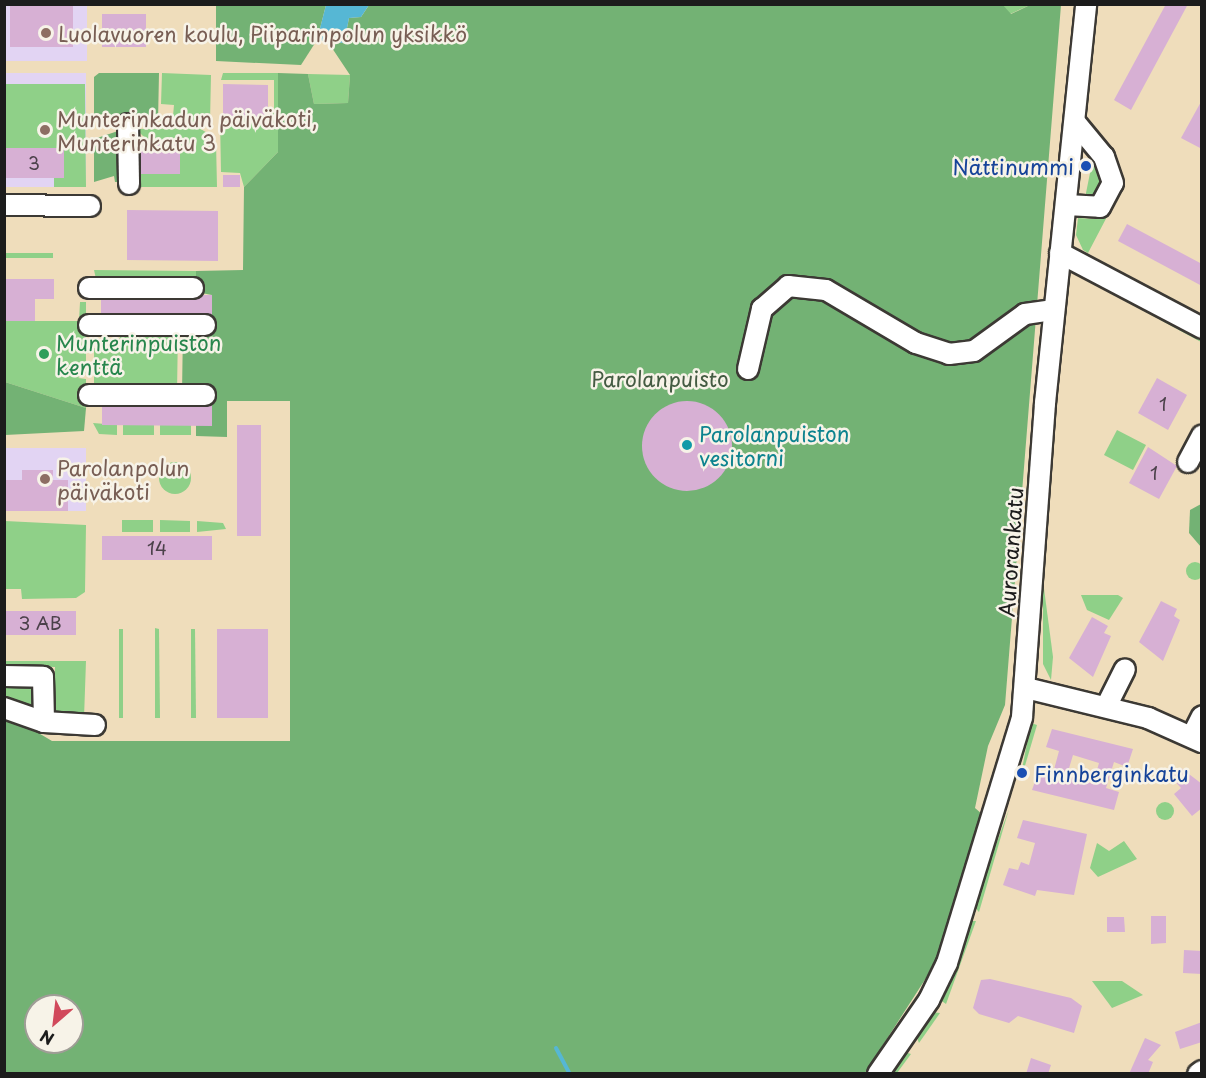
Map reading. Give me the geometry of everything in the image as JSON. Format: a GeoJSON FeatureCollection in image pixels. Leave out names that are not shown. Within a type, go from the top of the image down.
{"type":"FeatureCollection","features":[{"type":"Feature","properties":{"kind":"street","name":"Aurorankatu"},"geometry":{"type":"LineString","coordinates":[[878,1074],[929,1000],[947,963],[1006,780],[1026,688],[1054,310],[1086,4]]}},
{"type":"Feature","properties":{"kind":"street"},"geometry":{"type":"LineString","coordinates":[[1066,205],[1100,207],[1113,183],[1099,148],[1075,122]]}},
{"type":"Feature","properties":{"kind":"street"},"geometry":{"type":"LineString","coordinates":[[128,124],[129,184]]}},
{"type":"Feature","properties":{"kind":"street"},"geometry":{"type":"LineString","coordinates":[[4,205],[90,206]]}},
{"type":"Feature","properties":{"kind":"street"},"geometry":{"type":"LineString","coordinates":[[1060,254],[1202,328]]}},
{"type":"Feature","properties":{"kind":"street"},"geometry":{"type":"LineString","coordinates":[[748,369],[762,309],[788,286],[826,290],[916,343],[949,354],[974,351],[1025,314],[1054,310]]}},
{"type":"Feature","properties":{"kind":"street"},"geometry":{"type":"LineString","coordinates":[[89,288],[194,288]]}},
{"type":"Feature","properties":{"kind":"street"},"geometry":{"type":"LineString","coordinates":[[89,325],[205,325]]}},
{"type":"Feature","properties":{"kind":"street"},"geometry":{"type":"LineString","coordinates":[[89,395],[205,395]]}},
{"type":"Feature","properties":{"kind":"street"},"geometry":{"type":"LineString","coordinates":[[1188,462],[1202,436]]}},
{"type":"Feature","properties":{"kind":"street"},"geometry":{"type":"LineString","coordinates":[[1106,707],[1125,669]]}},
{"type":"Feature","properties":{"kind":"street"},"geometry":{"type":"LineString","coordinates":[[4,676],[44,677],[44,722]]}},
{"type":"Feature","properties":{"kind":"street"},"geometry":{"type":"LineString","coordinates":[[1026,688],[1106,707],[1197,739],[1202,716]]}},
{"type":"Feature","properties":{"kind":"street"},"geometry":{"type":"LineString","coordinates":[[4,708],[44,722],[95,724]]}},
{"type":"Feature","properties":{"kind":"shaded area","name":"Luolavuoren koulu, Piiparinpolun yksikkö"},"geometry":{"type":"Polygon","coordinates":[[[5,5],[87,5],[87,61],[5,61],[5,5]]]}},
{"type":"Feature","properties":{"kind":"shaded area","name":"Munterinkadun päiväkoti, Munterinkatu 3"},"geometry":{"type":"Polygon","coordinates":[[[5,73],[86,73],[86,187],[5,187],[5,73]]]}},
{"type":"Feature","properties":{"kind":"shaded area","name":"Parolanpolun päiväkoti"},"geometry":{"type":"Polygon","coordinates":[[[5,448],[86,448],[86,511],[5,511],[5,448]]]}},
{"type":"Feature","properties":{"kind":"green space","name":"Parolanpuisto"},"geometry":{"type":"Polygon","coordinates":[[[1002,4],[1011,14],[1030,5],[1061,5],[1005,705],[988,746],[975,808],[982,814],[935,964],[865,1073],[5,1074],[5,713],[52,741],[290,741],[290,401],[227,401],[227,437],[196,436],[196,425],[212,425],[212,401],[182,393],[183,327],[212,319],[212,295],[196,292],[196,271],[243,270],[244,187],[278,152],[278,73],[308,74],[314,104],[348,103],[350,75],[328,42],[344,43],[349,18],[361,17],[369,5],[1002,4]]]}},
{"type":"Feature","properties":{"kind":"green space"},"geometry":{"type":"Polygon","coordinates":[[[216,5],[326,5],[317,40],[301,65],[216,61],[216,5]]]}},
{"type":"Feature","properties":{"kind":"green space"},"geometry":{"type":"Polygon","coordinates":[[[1002,5],[1030,5],[1010,14],[1002,5]]]}},
{"type":"Feature","properties":{"kind":"green space"},"geometry":{"type":"Polygon","coordinates":[[[99,73],[159,73],[158,122],[118,123],[117,116],[94,114],[94,77],[99,73]]]}},
{"type":"Feature","properties":{"kind":"green space"},"geometry":{"type":"Polygon","coordinates":[[[162,73],[211,75],[210,122],[160,122],[160,116],[173,116],[174,105],[161,104],[162,73]]]}},
{"type":"Feature","properties":{"kind":"green space"},"geometry":{"type":"Polygon","coordinates":[[[223,73],[278,73],[278,152],[244,187],[240,173],[221,172],[220,118],[267,118],[274,112],[274,80],[221,80],[223,73]]]}},
{"type":"Feature","properties":{"kind":"green space"},"geometry":{"type":"Polygon","coordinates":[[[308,74],[350,75],[348,103],[314,104],[308,74]]]}},
{"type":"Feature","properties":{"kind":"green space","name":"Munterinkadun päiväkoti, Munterinkatu 3"},"geometry":{"type":"Polygon","coordinates":[[[5,84],[85,84],[86,187],[54,187],[54,178],[64,178],[64,148],[5,148],[5,84]]]}},
{"type":"Feature","properties":{"kind":"green space"},"geometry":{"type":"Polygon","coordinates":[[[199,128],[209,134],[209,142],[216,142],[217,187],[130,187],[131,174],[180,173],[136,129],[199,128]]]}},
{"type":"Feature","properties":{"kind":"green space"},"geometry":{"type":"Polygon","coordinates":[[[121,130],[127,182],[115,182],[114,176],[94,182],[94,139],[121,130]]]}},
{"type":"Feature","properties":{"kind":"green space"},"geometry":{"type":"Polygon","coordinates":[[[1089,148],[1103,183],[1097,197],[1085,198],[1092,163],[1089,148]]]}},
{"type":"Feature","properties":{"kind":"green space"},"geometry":{"type":"Polygon","coordinates":[[[1110,211],[1088,253],[1083,250],[1076,235],[1078,218],[1094,219],[1110,211]]]}},
{"type":"Feature","properties":{"kind":"green space"},"geometry":{"type":"Polygon","coordinates":[[[5,253],[53,253],[53,258],[5,258],[5,253]]]}},
{"type":"Feature","properties":{"kind":"green space"},"geometry":{"type":"Polygon","coordinates":[[[94,270],[196,271],[196,281],[96,279],[94,270]]]}},
{"type":"Feature","properties":{"kind":"green space"},"geometry":{"type":"Polygon","coordinates":[[[1114,290],[1201,338],[1201,342],[1109,292],[1114,290]]]}},
{"type":"Feature","properties":{"kind":"green space"},"geometry":{"type":"Polygon","coordinates":[[[80,302],[86,302],[86,330],[79,330],[86,334],[86,373],[78,378],[86,379],[86,408],[5,382],[4,321],[79,321],[80,302]]]}},
{"type":"Feature","properties":{"kind":"green space"},"geometry":{"type":"Polygon","coordinates":[[[178,328],[177,393],[94,388],[94,348],[117,348],[121,333],[178,328]]]}},
{"type":"Feature","properties":{"kind":"green space"},"geometry":{"type":"Polygon","coordinates":[[[5,382],[86,408],[84,431],[5,435],[5,382]]]}},
{"type":"Feature","properties":{"kind":"green space"},"geometry":{"type":"Polygon","coordinates":[[[93,423],[117,425],[117,435],[99,434],[93,423]]]}},
{"type":"Feature","properties":{"kind":"green space"},"geometry":{"type":"Polygon","coordinates":[[[123,425],[154,425],[154,435],[123,435],[123,425]]]}},
{"type":"Feature","properties":{"kind":"green space"},"geometry":{"type":"Polygon","coordinates":[[[160,425],[191,425],[191,435],[160,435],[160,425]]]}},
{"type":"Feature","properties":{"kind":"green space"},"geometry":{"type":"Polygon","coordinates":[[[1117,430],[1146,445],[1133,470],[1104,455],[1117,430]]]}},
{"type":"Feature","properties":{"kind":"green space"},"geometry":{"type":"Polygon","coordinates":[[[175,462],[186,467],[191,478],[186,489],[175,494],[164,489],[159,478],[164,467],[175,462]]]}},
{"type":"Feature","properties":{"kind":"green space"},"geometry":{"type":"Polygon","coordinates":[[[1201,504],[1201,547],[1189,533],[1190,510],[1201,504]]]}},
{"type":"Feature","properties":{"kind":"green space"},"geometry":{"type":"Polygon","coordinates":[[[122,520],[153,520],[153,532],[122,532],[122,520]]]}},
{"type":"Feature","properties":{"kind":"green space"},"geometry":{"type":"Polygon","coordinates":[[[160,520],[190,521],[190,532],[160,532],[160,520]]]}},
{"type":"Feature","properties":{"kind":"green space"},"geometry":{"type":"Polygon","coordinates":[[[5,521],[86,525],[85,592],[76,598],[22,599],[21,589],[5,589],[5,521]]]}},
{"type":"Feature","properties":{"kind":"green space"},"geometry":{"type":"Polygon","coordinates":[[[197,521],[223,523],[226,529],[197,532],[197,521]]]}},
{"type":"Feature","properties":{"kind":"green space"},"geometry":{"type":"Polygon","coordinates":[[[1195,562],[1201,565],[1204,571],[1201,577],[1195,580],[1189,577],[1186,571],[1189,565],[1195,562]]]}},
{"type":"Feature","properties":{"kind":"green space"},"geometry":{"type":"Polygon","coordinates":[[[1043,581],[1053,657],[1051,680],[1043,664],[1043,581]]]}},
{"type":"Feature","properties":{"kind":"green space"},"geometry":{"type":"Polygon","coordinates":[[[1081,595],[1118,595],[1123,598],[1109,620],[1087,610],[1081,595]]]}},
{"type":"Feature","properties":{"kind":"green space"},"geometry":{"type":"Polygon","coordinates":[[[155,628],[159,629],[160,718],[155,718],[155,628]]]}},
{"type":"Feature","properties":{"kind":"green space"},"geometry":{"type":"Polygon","coordinates":[[[119,629],[123,629],[123,718],[119,718],[119,629]]]}},
{"type":"Feature","properties":{"kind":"green space"},"geometry":{"type":"Polygon","coordinates":[[[191,629],[195,629],[196,718],[191,718],[191,629]]]}},
{"type":"Feature","properties":{"kind":"green space"},"geometry":{"type":"Polygon","coordinates":[[[5,661],[86,661],[84,718],[53,713],[55,667],[5,666],[5,661]]]}},
{"type":"Feature","properties":{"kind":"green space"},"geometry":{"type":"Polygon","coordinates":[[[5,682],[28,684],[35,694],[32,707],[5,701],[5,682]]]}},
{"type":"Feature","properties":{"kind":"green space"},"geometry":{"type":"Polygon","coordinates":[[[1031,723],[1037,725],[1024,769],[1022,769],[1031,723]]]}},
{"type":"Feature","properties":{"kind":"green space"},"geometry":{"type":"Polygon","coordinates":[[[1165,802],[1171,805],[1174,811],[1171,817],[1165,820],[1159,817],[1156,811],[1159,805],[1165,802]]]}},
{"type":"Feature","properties":{"kind":"green space"},"geometry":{"type":"Polygon","coordinates":[[[1009,809],[979,912],[974,905],[1009,809]]]}},
{"type":"Feature","properties":{"kind":"green space"},"geometry":{"type":"Polygon","coordinates":[[[1124,841],[1137,859],[1098,877],[1090,868],[1097,843],[1109,851],[1124,841]]]}},
{"type":"Feature","properties":{"kind":"green space"},"geometry":{"type":"Polygon","coordinates":[[[969,921],[976,921],[946,1004],[939,999],[969,921]]]}},
{"type":"Feature","properties":{"kind":"green space"},"geometry":{"type":"Polygon","coordinates":[[[1092,981],[1122,981],[1143,995],[1112,1008],[1092,981]]]}},
{"type":"Feature","properties":{"kind":"green space"},"geometry":{"type":"Polygon","coordinates":[[[931,1012],[940,1013],[919,1043],[916,1035],[931,1012]]]}},
{"type":"Feature","properties":{"kind":"green space"},"geometry":{"type":"Polygon","coordinates":[[[905,1052],[911,1054],[897,1073],[890,1074],[905,1052]]]}},
{"type":"Feature","properties":{"kind":"water"},"geometry":{"type":"Polygon","coordinates":[[[326,4],[369,5],[361,17],[349,18],[344,43],[317,40],[326,4]]]}},
{"type":"Feature","properties":{"kind":"building"},"geometry":{"type":"Polygon","coordinates":[[[10,4],[73,4],[73,47],[10,47],[10,4]]]}},
{"type":"Feature","properties":{"kind":"building"},"geometry":{"type":"Polygon","coordinates":[[[1166,4],[1188,4],[1131,110],[1114,100],[1166,4]]]}},
{"type":"Feature","properties":{"kind":"building"},"geometry":{"type":"Polygon","coordinates":[[[102,14],[146,14],[146,47],[102,47],[102,14]]]}},
{"type":"Feature","properties":{"kind":"building"},"geometry":{"type":"Polygon","coordinates":[[[223,84],[268,85],[268,118],[223,118],[223,84]]]}},
{"type":"Feature","properties":{"kind":"building"},"geometry":{"type":"Polygon","coordinates":[[[1202,100],[1202,149],[1181,138],[1202,100]]]}},
{"type":"Feature","properties":{"kind":"building"},"geometry":{"type":"Polygon","coordinates":[[[140,140],[180,140],[180,174],[141,174],[140,140]]]}},
{"type":"Feature","properties":{"kind":"building"},"geometry":{"type":"Polygon","coordinates":[[[4,148],[64,148],[64,178],[4,178],[4,148]]]}},
{"type":"Feature","properties":{"kind":"building"},"geometry":{"type":"Polygon","coordinates":[[[223,175],[240,175],[240,187],[223,187],[223,175]]]}},
{"type":"Feature","properties":{"kind":"building"},"geometry":{"type":"Polygon","coordinates":[[[127,210],[218,211],[218,261],[127,260],[127,210]]]}},
{"type":"Feature","properties":{"kind":"building"},"geometry":{"type":"Polygon","coordinates":[[[1127,224],[1202,264],[1202,286],[1118,241],[1127,224]]]}},
{"type":"Feature","properties":{"kind":"building"},"geometry":{"type":"Polygon","coordinates":[[[4,279],[54,279],[54,299],[35,299],[35,321],[4,321],[4,279]]]}},
{"type":"Feature","properties":{"kind":"building"},"geometry":{"type":"Polygon","coordinates":[[[203,295],[212,295],[212,316],[101,313],[101,300],[193,300],[203,295]]]}},
{"type":"Feature","properties":{"kind":"building"},"geometry":{"type":"Polygon","coordinates":[[[1157,378],[1187,395],[1168,430],[1138,413],[1157,378]]]}},
{"type":"Feature","properties":{"kind":"building","name":"Parolanpuiston vesitorni"},"geometry":{"type":"Polygon","coordinates":[[[687,401],[704,404],[719,414],[729,429],[732,446],[729,463],[719,478],[704,488],[687,491],[670,488],[655,478],[645,463],[642,446],[645,429],[655,414],[670,404],[687,401]]]}},
{"type":"Feature","properties":{"kind":"building"},"geometry":{"type":"Polygon","coordinates":[[[212,404],[212,426],[102,425],[102,407],[212,404]]]}},
{"type":"Feature","properties":{"kind":"building"},"geometry":{"type":"Polygon","coordinates":[[[237,425],[261,425],[261,536],[237,536],[237,425]]]}},
{"type":"Feature","properties":{"kind":"building"},"geometry":{"type":"Polygon","coordinates":[[[1148,447],[1177,466],[1159,499],[1129,483],[1148,447]]]}},
{"type":"Feature","properties":{"kind":"building"},"geometry":{"type":"Polygon","coordinates":[[[22,470],[53,470],[53,480],[68,480],[68,511],[4,511],[4,480],[22,480],[22,470]]]}},
{"type":"Feature","properties":{"kind":"building"},"geometry":{"type":"Polygon","coordinates":[[[102,536],[212,536],[212,560],[102,560],[102,536]]]}},
{"type":"Feature","properties":{"kind":"building"},"geometry":{"type":"Polygon","coordinates":[[[1161,601],[1177,609],[1174,616],[1180,620],[1163,661],[1139,642],[1161,601]]]}},
{"type":"Feature","properties":{"kind":"building"},"geometry":{"type":"Polygon","coordinates":[[[4,611],[76,611],[76,635],[4,635],[4,611]]]}},
{"type":"Feature","properties":{"kind":"building"},"geometry":{"type":"Polygon","coordinates":[[[1092,617],[1108,626],[1104,633],[1111,636],[1093,677],[1069,658],[1092,617]]]}},
{"type":"Feature","properties":{"kind":"building"},"geometry":{"type":"Polygon","coordinates":[[[217,629],[268,629],[268,718],[217,718],[217,629]]]}},
{"type":"Feature","properties":{"kind":"building"},"geometry":{"type":"Polygon","coordinates":[[[1052,729],[1133,749],[1127,767],[1114,762],[1106,788],[1119,792],[1114,810],[1032,790],[1038,773],[1052,777],[1059,751],[1046,747],[1052,729]],[[1073,755],[1067,775],[1093,784],[1099,763],[1073,755]]]}},
{"type":"Feature","properties":{"kind":"building"},"geometry":{"type":"Polygon","coordinates":[[[1181,768],[1202,784],[1202,808],[1192,816],[1174,794],[1181,788],[1171,777],[1181,768]]]}},
{"type":"Feature","properties":{"kind":"building"},"geometry":{"type":"Polygon","coordinates":[[[1023,820],[1087,834],[1074,895],[1037,890],[1035,896],[1003,885],[1009,868],[1018,870],[1021,862],[1029,865],[1035,843],[1017,838],[1023,820]]]}},
{"type":"Feature","properties":{"kind":"building"},"geometry":{"type":"Polygon","coordinates":[[[1151,916],[1166,916],[1166,943],[1151,944],[1151,916]]]}},
{"type":"Feature","properties":{"kind":"building"},"geometry":{"type":"Polygon","coordinates":[[[1107,917],[1124,917],[1125,932],[1107,932],[1107,917]]]}},
{"type":"Feature","properties":{"kind":"building"},"geometry":{"type":"Polygon","coordinates":[[[1184,950],[1202,951],[1202,974],[1183,973],[1184,950]]]}},
{"type":"Feature","properties":{"kind":"building"},"geometry":{"type":"Polygon","coordinates":[[[990,979],[1071,998],[1082,1006],[1074,1033],[1018,1016],[1009,1023],[979,1014],[973,1008],[981,980],[990,979]]]}},
{"type":"Feature","properties":{"kind":"building"},"geometry":{"type":"Polygon","coordinates":[[[1202,1022],[1202,1042],[1180,1049],[1175,1032],[1202,1022]]]}},
{"type":"Feature","properties":{"kind":"building"},"geometry":{"type":"Polygon","coordinates":[[[1145,1038],[1161,1045],[1148,1060],[1153,1062],[1148,1074],[1129,1074],[1145,1038]]]}},
{"type":"Feature","properties":{"kind":"building"},"geometry":{"type":"Polygon","coordinates":[[[1031,1058],[1051,1065],[1048,1074],[1026,1074],[1031,1058]]]}},
{"type":"Feature","properties":{"kind":"waterway"},"geometry":{"type":"LineString","coordinates":[[556,1048],[570,1074]]}},
{"type":"Feature","properties":{"kind":"place","name":"Luolavuoren koulu, Piiparinpolun yksikkö"},"geometry":{"type":"Point","coordinates":[46,33]}},
{"type":"Feature","properties":{"kind":"place","name":"Munterinkadun päiväkoti, Munterinkatu 3"},"geometry":{"type":"Point","coordinates":[45,130]}},
{"type":"Feature","properties":{"kind":"place","name":"Nättinummi"},"geometry":{"type":"Point","coordinates":[1086,166]}},
{"type":"Feature","properties":{"kind":"place","name":"Munterinpuiston kenttä"},"geometry":{"type":"Point","coordinates":[44,354]}},
{"type":"Feature","properties":{"kind":"place","name":"Parolanpuiston vesitorni"},"geometry":{"type":"Point","coordinates":[687,445]}},
{"type":"Feature","properties":{"kind":"place","name":"Parolanpolun päiväkoti"},"geometry":{"type":"Point","coordinates":[45,479]}},
{"type":"Feature","properties":{"kind":"place","name":"Finnberginkatu"},"geometry":{"type":"Point","coordinates":[1022,773]}}]}
